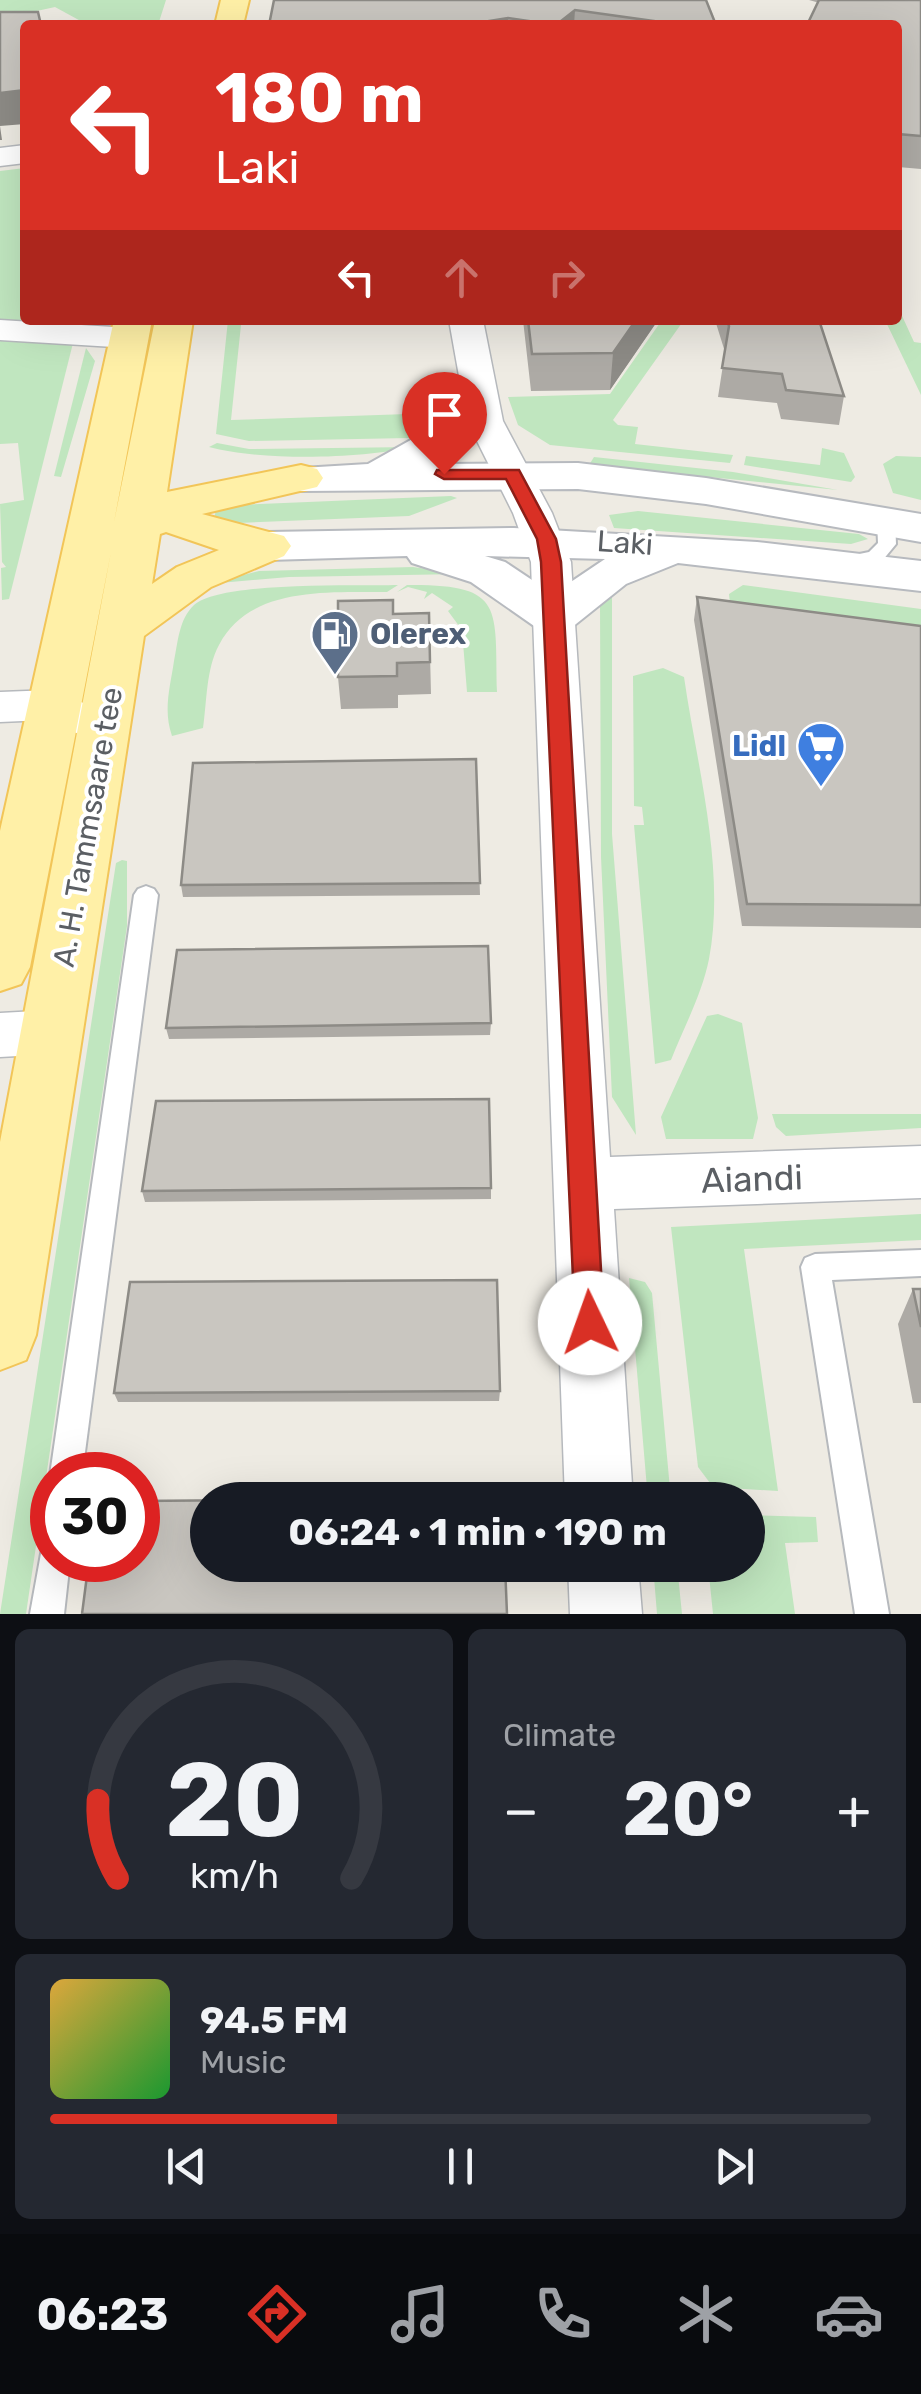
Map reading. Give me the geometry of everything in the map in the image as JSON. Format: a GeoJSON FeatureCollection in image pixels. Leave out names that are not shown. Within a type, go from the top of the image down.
{"type":"FeatureCollection","features":[{"type":"Feature","properties":{"kind":"main road","name":"A. H. Tammsaare tee"},"geometry":{"type":"LineString","coordinates":[[0,1334],[27,1033],[99,756],[149,511],[180,450],[174,325]]}},
{"type":"Feature","properties":{"kind":"main road","name":"A. H. Tammsaare tee"},"geometry":{"type":"LineString","coordinates":[[0,966],[26,706],[82,558],[132,329]]}},
{"type":"Feature","properties":{"kind":"main road"},"geometry":{"type":"LineString","coordinates":[[109,423],[123,476],[149,511],[203,532],[268,546]]}},
{"type":"Feature","properties":{"kind":"main road"},"geometry":{"type":"LineString","coordinates":[[180,450],[301,478]]}},
{"type":"Feature","properties":{"kind":"main road"},"geometry":{"type":"LineString","coordinates":[[82,558],[149,511],[301,478]]}},
{"type":"Feature","properties":{"kind":"main road"},"geometry":{"type":"LineString","coordinates":[[124,627],[194,577],[268,546]]}},
{"type":"Feature","properties":{"kind":"street"},"geometry":{"type":"LineString","coordinates":[[467,325],[475,393],[546,539],[554,617],[599,1482]]}},
{"type":"Feature","properties":{"kind":"street"},"geometry":{"type":"LineString","coordinates":[[0,330],[132,329]]}},
{"type":"Feature","properties":{"kind":"street"},"geometry":{"type":"LineString","coordinates":[[368,475],[420,458],[441,444],[475,393]]}},
{"type":"Feature","properties":{"kind":"street"},"geometry":{"type":"LineString","coordinates":[[376,541],[466,508],[512,474]]}},
{"type":"Feature","properties":{"kind":"street","name":"Laki"},"geometry":{"type":"LineString","coordinates":[[301,478],[512,474],[603,478],[706,491],[904,525]]}},
{"type":"Feature","properties":{"kind":"street"},"geometry":{"type":"LineString","coordinates":[[546,539],[588,510],[706,491]]}},
{"type":"Feature","properties":{"kind":"street","name":"Laki"},"geometry":{"type":"LineString","coordinates":[[268,546],[546,539],[678,547],[839,563],[921,576]]}},
{"type":"Feature","properties":{"kind":"street"},"geometry":{"type":"LineString","coordinates":[[376,541],[488,572],[554,617]]}},
{"type":"Feature","properties":{"kind":"street"},"geometry":{"type":"LineString","coordinates":[[554,617],[610,574],[678,547]]}},
{"type":"Feature","properties":{"kind":"street"},"geometry":{"type":"LineString","coordinates":[[26,706],[78,714],[90,726],[99,756]]}},
{"type":"Feature","properties":{"kind":"street","name":"Aiandi"},"geometry":{"type":"LineString","coordinates":[[582,1184],[921,1172]]}},
{"type":"Feature","properties":{"kind":"street"},"geometry":{"type":"LineString","coordinates":[[604,1582],[606,1614]]}},
{"type":"Feature","properties":{"kind":"lane"},"geometry":{"type":"LineString","coordinates":[[839,563],[875,557],[904,525]]}},
{"type":"Feature","properties":{"kind":"lane"},"geometry":{"type":"LineString","coordinates":[[69,1452],[146,895]]}},
{"type":"Feature","properties":{"kind":"lane"},"geometry":{"type":"LineString","coordinates":[[872,1614],[816,1267],[921,1263]]}},
{"type":"Feature","properties":{"kind":"lane"},"geometry":{"type":"LineString","coordinates":[[47,1614],[51,1582]]}},
{"type":"Feature","properties":{"kind":"green space"},"geometry":{"type":"Polygon","coordinates":[[[0,0],[166,0],[160,20],[79,20],[55,7],[0,19],[0,0]]]}},
{"type":"Feature","properties":{"kind":"green space"},"geometry":{"type":"Polygon","coordinates":[[[20,169],[20,323],[0,322],[0,171],[20,169]]]}},
{"type":"Feature","properties":{"kind":"green space"},"geometry":{"type":"Polygon","coordinates":[[[902,316],[914,342],[921,343],[921,395],[887,325],[902,325],[902,316]]]}},
{"type":"Feature","properties":{"kind":"green space"},"geometry":{"type":"Polygon","coordinates":[[[42,325],[85,325],[84,328],[42,325]]]}},
{"type":"Feature","properties":{"kind":"green space"},"geometry":{"type":"Polygon","coordinates":[[[227,325],[241,325],[231,420],[437,413],[427,431],[409,438],[249,441],[216,434],[227,325]]]}},
{"type":"Feature","properties":{"kind":"green space"},"geometry":{"type":"Polygon","coordinates":[[[658,325],[680,325],[613,420],[618,425],[638,427],[635,444],[733,455],[730,463],[550,445],[518,425],[508,397],[610,394],[658,325]]]}},
{"type":"Feature","properties":{"kind":"green space"},"geometry":{"type":"Polygon","coordinates":[[[0,337],[73,343],[9,599],[2,600],[1,568],[6,567],[2,562],[0,504],[24,500],[18,443],[0,444],[0,337]]]}},
{"type":"Feature","properties":{"kind":"green space"},"geometry":{"type":"Polygon","coordinates":[[[86,348],[95,361],[61,477],[54,476],[86,348]]]}},
{"type":"Feature","properties":{"kind":"green space"},"geometry":{"type":"Polygon","coordinates":[[[217,443],[249,449],[412,447],[310,457],[255,455],[209,447],[217,443]]]}},
{"type":"Feature","properties":{"kind":"green space"},"geometry":{"type":"Polygon","coordinates":[[[822,448],[844,453],[855,477],[851,482],[744,465],[746,456],[820,465],[822,448]]]}},
{"type":"Feature","properties":{"kind":"green space"},"geometry":{"type":"Polygon","coordinates":[[[896,456],[921,457],[921,500],[893,493],[883,464],[896,456]]]}},
{"type":"Feature","properties":{"kind":"green space"},"geometry":{"type":"Polygon","coordinates":[[[594,457],[733,472],[838,490],[589,465],[594,457]]]}},
{"type":"Feature","properties":{"kind":"green space"},"geometry":{"type":"Polygon","coordinates":[[[457,498],[409,516],[213,524],[216,509],[235,505],[457,498]]]}},
{"type":"Feature","properties":{"kind":"green space"},"geometry":{"type":"Polygon","coordinates":[[[638,511],[859,534],[868,539],[851,544],[614,528],[609,515],[638,511]]]}},
{"type":"Feature","properties":{"kind":"green space"},"geometry":{"type":"Polygon","coordinates":[[[413,567],[462,574],[289,577],[208,584],[259,571],[413,567]]]}},
{"type":"Feature","properties":{"kind":"green space"},"geometry":{"type":"Polygon","coordinates":[[[398,585],[387,592],[294,596],[250,612],[233,626],[215,654],[203,728],[172,736],[169,690],[182,624],[194,605],[209,597],[260,588],[398,585]]]}},
{"type":"Feature","properties":{"kind":"green space"},"geometry":{"type":"Polygon","coordinates":[[[407,585],[462,589],[488,606],[496,639],[497,692],[467,692],[462,630],[448,611],[453,607],[432,593],[424,599],[427,592],[408,587],[397,592],[407,585]]]}},
{"type":"Feature","properties":{"kind":"green space"},"geometry":{"type":"Polygon","coordinates":[[[743,585],[921,609],[921,645],[730,604],[729,594],[743,585]]]}},
{"type":"Feature","properties":{"kind":"green space"},"geometry":{"type":"Polygon","coordinates":[[[612,588],[612,834],[636,1135],[612,1097],[601,857],[600,604],[612,588]]]}},
{"type":"Feature","properties":{"kind":"green space"},"geometry":{"type":"Polygon","coordinates":[[[663,668],[684,677],[708,818],[714,890],[709,959],[702,985],[671,1060],[655,1064],[634,825],[644,825],[642,807],[634,806],[633,676],[663,668]]]}},
{"type":"Feature","properties":{"kind":"green space"},"geometry":{"type":"Polygon","coordinates":[[[127,861],[127,926],[50,1452],[30,1452],[31,1582],[26,1614],[0,1614],[116,863],[127,861]]]}},
{"type":"Feature","properties":{"kind":"green space"},"geometry":{"type":"Polygon","coordinates":[[[718,1014],[742,1023],[758,1118],[753,1139],[666,1139],[661,1117],[707,1016],[718,1014]]]}},
{"type":"Feature","properties":{"kind":"green space"},"geometry":{"type":"Polygon","coordinates":[[[772,1114],[921,1114],[921,1128],[786,1136],[776,1127],[772,1114]]]}},
{"type":"Feature","properties":{"kind":"green space"},"geometry":{"type":"Polygon","coordinates":[[[921,1214],[921,1240],[744,1249],[778,1491],[765,1490],[765,1482],[709,1482],[698,1467],[671,1227],[921,1214]]]}},
{"type":"Feature","properties":{"kind":"green space"},"geometry":{"type":"Polygon","coordinates":[[[629,1278],[645,1282],[652,1293],[669,1482],[646,1482],[629,1278]]]}},
{"type":"Feature","properties":{"kind":"green space"},"geometry":{"type":"Polygon","coordinates":[[[765,1516],[816,1517],[818,1542],[785,1543],[795,1614],[713,1614],[710,1582],[765,1582],[765,1516]]]}},
{"type":"Feature","properties":{"kind":"green space"},"geometry":{"type":"Polygon","coordinates":[[[654,1582],[679,1582],[682,1614],[657,1614],[654,1582]]]}},
{"type":"Feature","properties":{"kind":"building"},"geometry":{"type":"Polygon","coordinates":[[[274,0],[706,0],[714,20],[646,20],[575,10],[562,20],[270,20],[274,0]]]}},
{"type":"Feature","properties":{"kind":"building"},"geometry":{"type":"Polygon","coordinates":[[[819,0],[921,0],[921,136],[902,134],[902,20],[809,20],[819,0]]]}},
{"type":"Feature","properties":{"kind":"building"},"geometry":{"type":"Polygon","coordinates":[[[0,12],[38,12],[40,20],[20,20],[20,91],[0,93],[0,12]]]}},
{"type":"Feature","properties":{"kind":"building"},"geometry":{"type":"Polygon","coordinates":[[[529,325],[633,325],[613,353],[532,354],[529,325]]]}},
{"type":"Feature","properties":{"kind":"building"},"geometry":{"type":"Polygon","coordinates":[[[821,325],[844,396],[786,390],[782,374],[722,368],[729,326],[821,325]]]}},
{"type":"Feature","properties":{"kind":"building","name":"Lidl"},"geometry":{"type":"Polygon","coordinates":[[[697,597],[921,626],[921,905],[747,904],[697,597]]]}},
{"type":"Feature","properties":{"kind":"building"},"geometry":{"type":"Polygon","coordinates":[[[393,600],[393,614],[429,613],[430,662],[397,663],[397,676],[338,677],[338,601],[393,600]]]}},
{"type":"Feature","properties":{"kind":"building"},"geometry":{"type":"Polygon","coordinates":[[[476,759],[480,883],[181,885],[193,763],[476,759]]]}},
{"type":"Feature","properties":{"kind":"building"},"geometry":{"type":"Polygon","coordinates":[[[488,946],[491,1023],[166,1028],[177,950],[488,946]]]}},
{"type":"Feature","properties":{"kind":"building"},"geometry":{"type":"Polygon","coordinates":[[[489,1099],[491,1188],[142,1191],[156,1101],[489,1099]]]}},
{"type":"Feature","properties":{"kind":"building"},"geometry":{"type":"Polygon","coordinates":[[[497,1280],[500,1391],[114,1393],[130,1282],[497,1280]]]}},
{"type":"Feature","properties":{"kind":"building"},"geometry":{"type":"Polygon","coordinates":[[[913,1289],[921,1289],[921,1327],[913,1289]]]}},
{"type":"Feature","properties":{"kind":"building"},"geometry":{"type":"Polygon","coordinates":[[[190,1500],[190,1582],[506,1582],[507,1614],[82,1614],[86,1582],[160,1582],[160,1501],[190,1500]]]}},
{"type":"Feature","properties":{"kind":"place","name":"Olerex"},"geometry":{"type":"Point","coordinates":[335,676]}},
{"type":"Feature","properties":{"kind":"place","name":"Lidl"},"geometry":{"type":"Point","coordinates":[821,788]}},
{"type":"Feature","properties":{"kind":"route"},"geometry":{"type":"LineString","coordinates":[[444,474],[512,474],[546,539],[551,562],[590,1323]]}}]}
